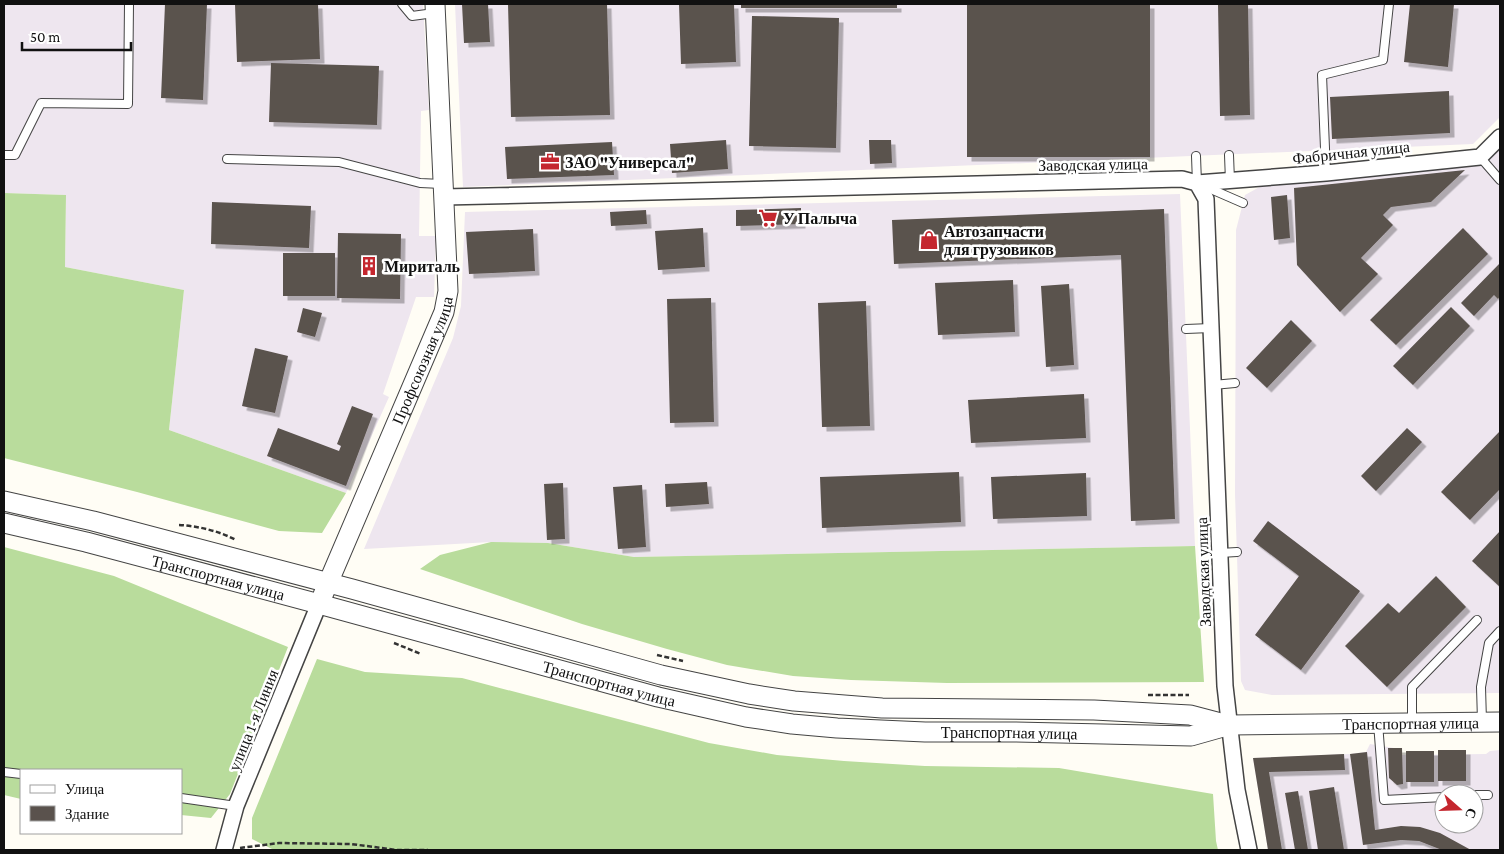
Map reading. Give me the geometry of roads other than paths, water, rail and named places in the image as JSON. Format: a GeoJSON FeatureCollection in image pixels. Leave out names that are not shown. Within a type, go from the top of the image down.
{"type":"FeatureCollection","features":[{"type":"Feature","properties":{"kind":"street","name":"Профсоюзная улица"},"geometry":{"type":"LineString","coordinates":[[319,604],[444,312],[448,291],[436,8]]}},
{"type":"Feature","properties":{"kind":"street"},"geometry":{"type":"LineString","coordinates":[[1479,160],[1500,137]]}},
{"type":"Feature","properties":{"kind":"street","name":"Фабричная улица"},"geometry":{"type":"LineString","coordinates":[[1197,183],[1479,160]]}},
{"type":"Feature","properties":{"kind":"street","name":"Заводская улица"},"geometry":{"type":"LineString","coordinates":[[444,190],[1182,179],[1197,183],[1206,199],[1225,686],[1237,790],[1249,850]]}},
{"type":"Feature","properties":{"kind":"street","name":"Транспортная улица"},"geometry":{"type":"LineString","coordinates":[[4,501],[93,521],[661,675],[749,694],[794,701],[882,708],[1094,710],[1190,715],[1230,725]]}},
{"type":"Feature","properties":{"kind":"street","name":"Транспортная улица"},"geometry":{"type":"LineString","coordinates":[[4,523],[86,542],[658,697],[746,717],[792,724],[881,731],[1190,736],[1230,725],[1491,722]]}},
{"type":"Feature","properties":{"kind":"street","name":"улица 1-я Линия"},"geometry":{"type":"LineString","coordinates":[[224,850],[236,806],[319,604]]}},
{"type":"Feature","properties":{"kind":"lane"},"geometry":{"type":"LineString","coordinates":[[4,155],[15,155],[41,103],[128,104],[129,4]]}},
{"type":"Feature","properties":{"kind":"lane"},"geometry":{"type":"LineString","coordinates":[[402,4],[412,16],[436,8]]}},
{"type":"Feature","properties":{"kind":"lane"},"geometry":{"type":"LineString","coordinates":[[1326,173],[1322,75],[1383,60],[1389,4]]}},
{"type":"Feature","properties":{"kind":"lane"},"geometry":{"type":"LineString","coordinates":[[1229,155],[1230,181]]}},
{"type":"Feature","properties":{"kind":"lane"},"geometry":{"type":"LineString","coordinates":[[1196,156],[1197,183],[1243,203]]}},
{"type":"Feature","properties":{"kind":"lane"},"geometry":{"type":"LineString","coordinates":[[227,159],[339,162],[444,190]]}},
{"type":"Feature","properties":{"kind":"lane"},"geometry":{"type":"LineString","coordinates":[[1479,160],[1500,180]]}},
{"type":"Feature","properties":{"kind":"lane"},"geometry":{"type":"LineString","coordinates":[[1186,329],[1211,328]]}},
{"type":"Feature","properties":{"kind":"lane"},"geometry":{"type":"LineString","coordinates":[[1213,385],[1235,383]]}},
{"type":"Feature","properties":{"kind":"lane"},"geometry":{"type":"LineString","coordinates":[[1220,553],[1237,552]]}},
{"type":"Feature","properties":{"kind":"lane"},"geometry":{"type":"LineString","coordinates":[[1412,723],[1412,687],[1477,620]]}},
{"type":"Feature","properties":{"kind":"lane"},"geometry":{"type":"LineString","coordinates":[[1491,722],[1481,687],[1489,643],[1500,631]]}},
{"type":"Feature","properties":{"kind":"lane"},"geometry":{"type":"LineString","coordinates":[[1378,723],[1384,800],[1434,798]]}},
{"type":"Feature","properties":{"kind":"lane"},"geometry":{"type":"LineString","coordinates":[[4,772],[20,774]]}},
{"type":"Feature","properties":{"kind":"lane"},"geometry":{"type":"LineString","coordinates":[[182,798],[236,806]]}},
{"type":"Feature","properties":{"kind":"place","name":"ЗАО \"Универсал\""},"geometry":{"type":"Point","coordinates":[550,162]}},
{"type":"Feature","properties":{"kind":"place","name":"У Палыча"},"geometry":{"type":"Point","coordinates":[768,218]}},
{"type":"Feature","properties":{"kind":"place","name":"Автозапчасти для грузовиков"},"geometry":{"type":"Point","coordinates":[929,240]}},
{"type":"Feature","properties":{"kind":"place","name":"Мириталь"},"geometry":{"type":"Point","coordinates":[369,266]}}]}
